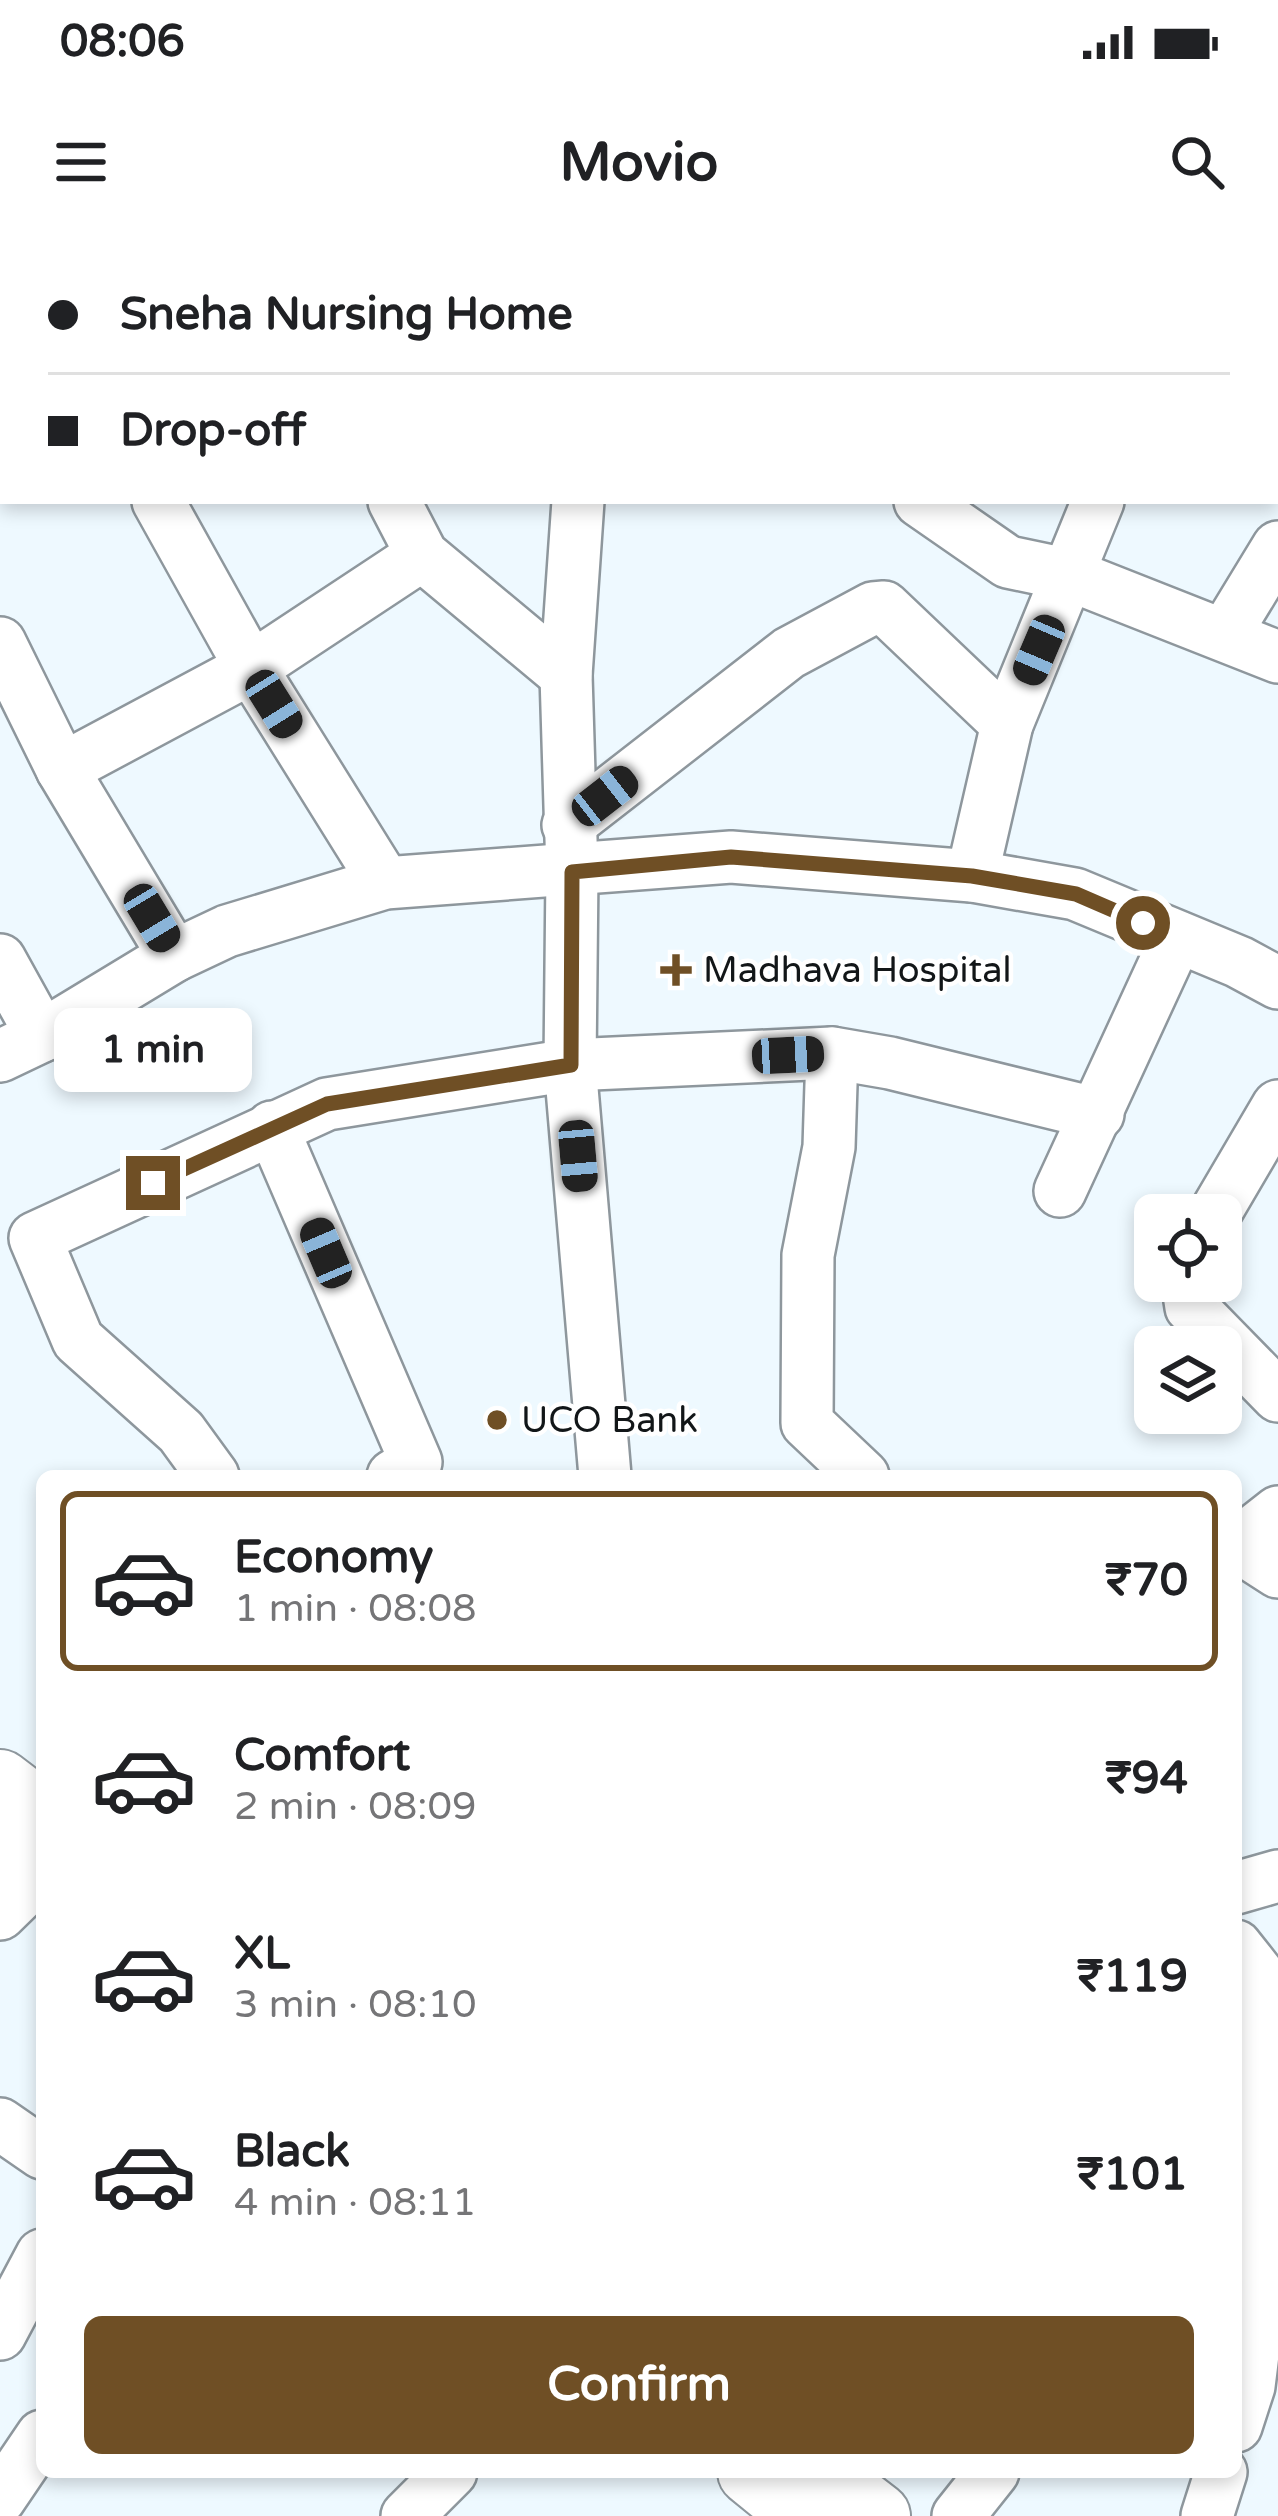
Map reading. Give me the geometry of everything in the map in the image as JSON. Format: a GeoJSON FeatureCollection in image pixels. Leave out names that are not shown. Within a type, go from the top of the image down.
{"type":"FeatureCollection","features":[{"type":"Feature","properties":{"kind":"main road"},"geometry":{"type":"LineString","coordinates":[[0,1783],[36,1810]]}},
{"type":"Feature","properties":{"kind":"main road"},"geometry":{"type":"LineString","coordinates":[[0,1839],[36,1866]]}},
{"type":"Feature","properties":{"kind":"main road"},"geometry":{"type":"LineString","coordinates":[[758,2478],[805,2516]]}},
{"type":"Feature","properties":{"kind":"main road"},"geometry":{"type":"LineString","coordinates":[[828,2478],[877,2516]]}},
{"type":"Feature","properties":{"kind":"street"},"geometry":{"type":"LineString","coordinates":[[160,504],[251,668],[385,884]]}},
{"type":"Feature","properties":{"kind":"street"},"geometry":{"type":"LineString","coordinates":[[396,504],[422,555],[566,675]]}},
{"type":"Feature","properties":{"kind":"street"},"geometry":{"type":"LineString","coordinates":[[578,504],[566,675],[571,1065],[605,1470]]}},
{"type":"Feature","properties":{"kind":"street"},"geometry":{"type":"LineString","coordinates":[[924,504],[1008,562],[1070,575],[1278,657]]}},
{"type":"Feature","properties":{"kind":"street"},"geometry":{"type":"LineString","coordinates":[[972,876],[1007,724],[1097,504]]}},
{"type":"Feature","properties":{"kind":"street"},"geometry":{"type":"LineString","coordinates":[[1225,634],[1278,547]]}},
{"type":"Feature","properties":{"kind":"street"},"geometry":{"type":"LineString","coordinates":[[62,769],[251,668],[422,555]]}},
{"type":"Feature","properties":{"kind":"street"},"geometry":{"type":"LineString","coordinates":[[570,848],[789,653],[873,608],[884,607],[1007,724]]}},
{"type":"Feature","properties":{"kind":"street"},"geometry":{"type":"LineString","coordinates":[[0,643],[62,769],[174,956]]}},
{"type":"Feature","properties":{"kind":"street"},"geometry":{"type":"LineString","coordinates":[[0,960],[21,1046],[174,956],[227,931],[385,884],[570,848],[972,876],[1076,894],[1278,983]]}},
{"type":"Feature","properties":{"kind":"street"},"geometry":{"type":"LineString","coordinates":[[1060,1191],[1177,938]]}},
{"type":"Feature","properties":{"kind":"street"},"geometry":{"type":"LineString","coordinates":[[832,1053],[829,1148],[808,1255],[808,1423],[857,1470]]}},
{"type":"Feature","properties":{"kind":"street"},"geometry":{"type":"LineString","coordinates":[[209,1470],[181,1432],[79,1340],[35,1238],[327,1104],[571,1065],[832,1053],[1098,1114]]}},
{"type":"Feature","properties":{"kind":"street"},"geometry":{"type":"LineString","coordinates":[[1226,1194],[1278,1106]]}},
{"type":"Feature","properties":{"kind":"street"},"geometry":{"type":"LineString","coordinates":[[272,1127],[416,1462],[403,1470]]}},
{"type":"Feature","properties":{"kind":"street"},"geometry":{"type":"LineString","coordinates":[[1190,1302],[1278,1396]]}},
{"type":"Feature","properties":{"kind":"street"},"geometry":{"type":"LineString","coordinates":[[1242,1540],[1278,1512]]}},
{"type":"Feature","properties":{"kind":"street"},"geometry":{"type":"LineString","coordinates":[[1242,1549],[1278,1572]]}},
{"type":"Feature","properties":{"kind":"street"},"geometry":{"type":"LineString","coordinates":[[0,1914],[36,1876]]}},
{"type":"Feature","properties":{"kind":"street"},"geometry":{"type":"LineString","coordinates":[[1242,1886],[1278,1876]]}},
{"type":"Feature","properties":{"kind":"street"},"geometry":{"type":"LineString","coordinates":[[1242,1954],[1259,1975],[1271,2022],[1258,2171],[1262,2282],[1254,2399]]}},
{"type":"Feature","properties":{"kind":"street"},"geometry":{"type":"LineString","coordinates":[[0,2124],[36,2149]]}},
{"type":"Feature","properties":{"kind":"street"},"geometry":{"type":"LineString","coordinates":[[0,2334],[36,2266]]}},
{"type":"Feature","properties":{"kind":"street"},"geometry":{"type":"LineString","coordinates":[[1,2490],[36,2444]]}},
{"type":"Feature","properties":{"kind":"street"},"geometry":{"type":"LineString","coordinates":[[407,2516],[445,2478]]}},
{"type":"Feature","properties":{"kind":"street"},"geometry":{"type":"LineString","coordinates":[[958,2516],[989,2478]]}},
{"type":"Feature","properties":{"kind":"street"},"geometry":{"type":"LineString","coordinates":[[1208,2516],[1219,2478]]}},
{"type":"Feature","properties":{"kind":"place","name":"Madhava Hospital"},"geometry":{"type":"Point","coordinates":[676,970]}},
{"type":"Feature","properties":{"kind":"place","name":"UCO Bank"},"geometry":{"type":"Point","coordinates":[497,1420]}},
{"type":"Feature","properties":{"kind":"route"},"geometry":{"type":"LineString","coordinates":[[153,1183],[327,1104],[571,1065],[572,872],[731,857],[972,876],[1076,894],[1143,923]]}}]}
